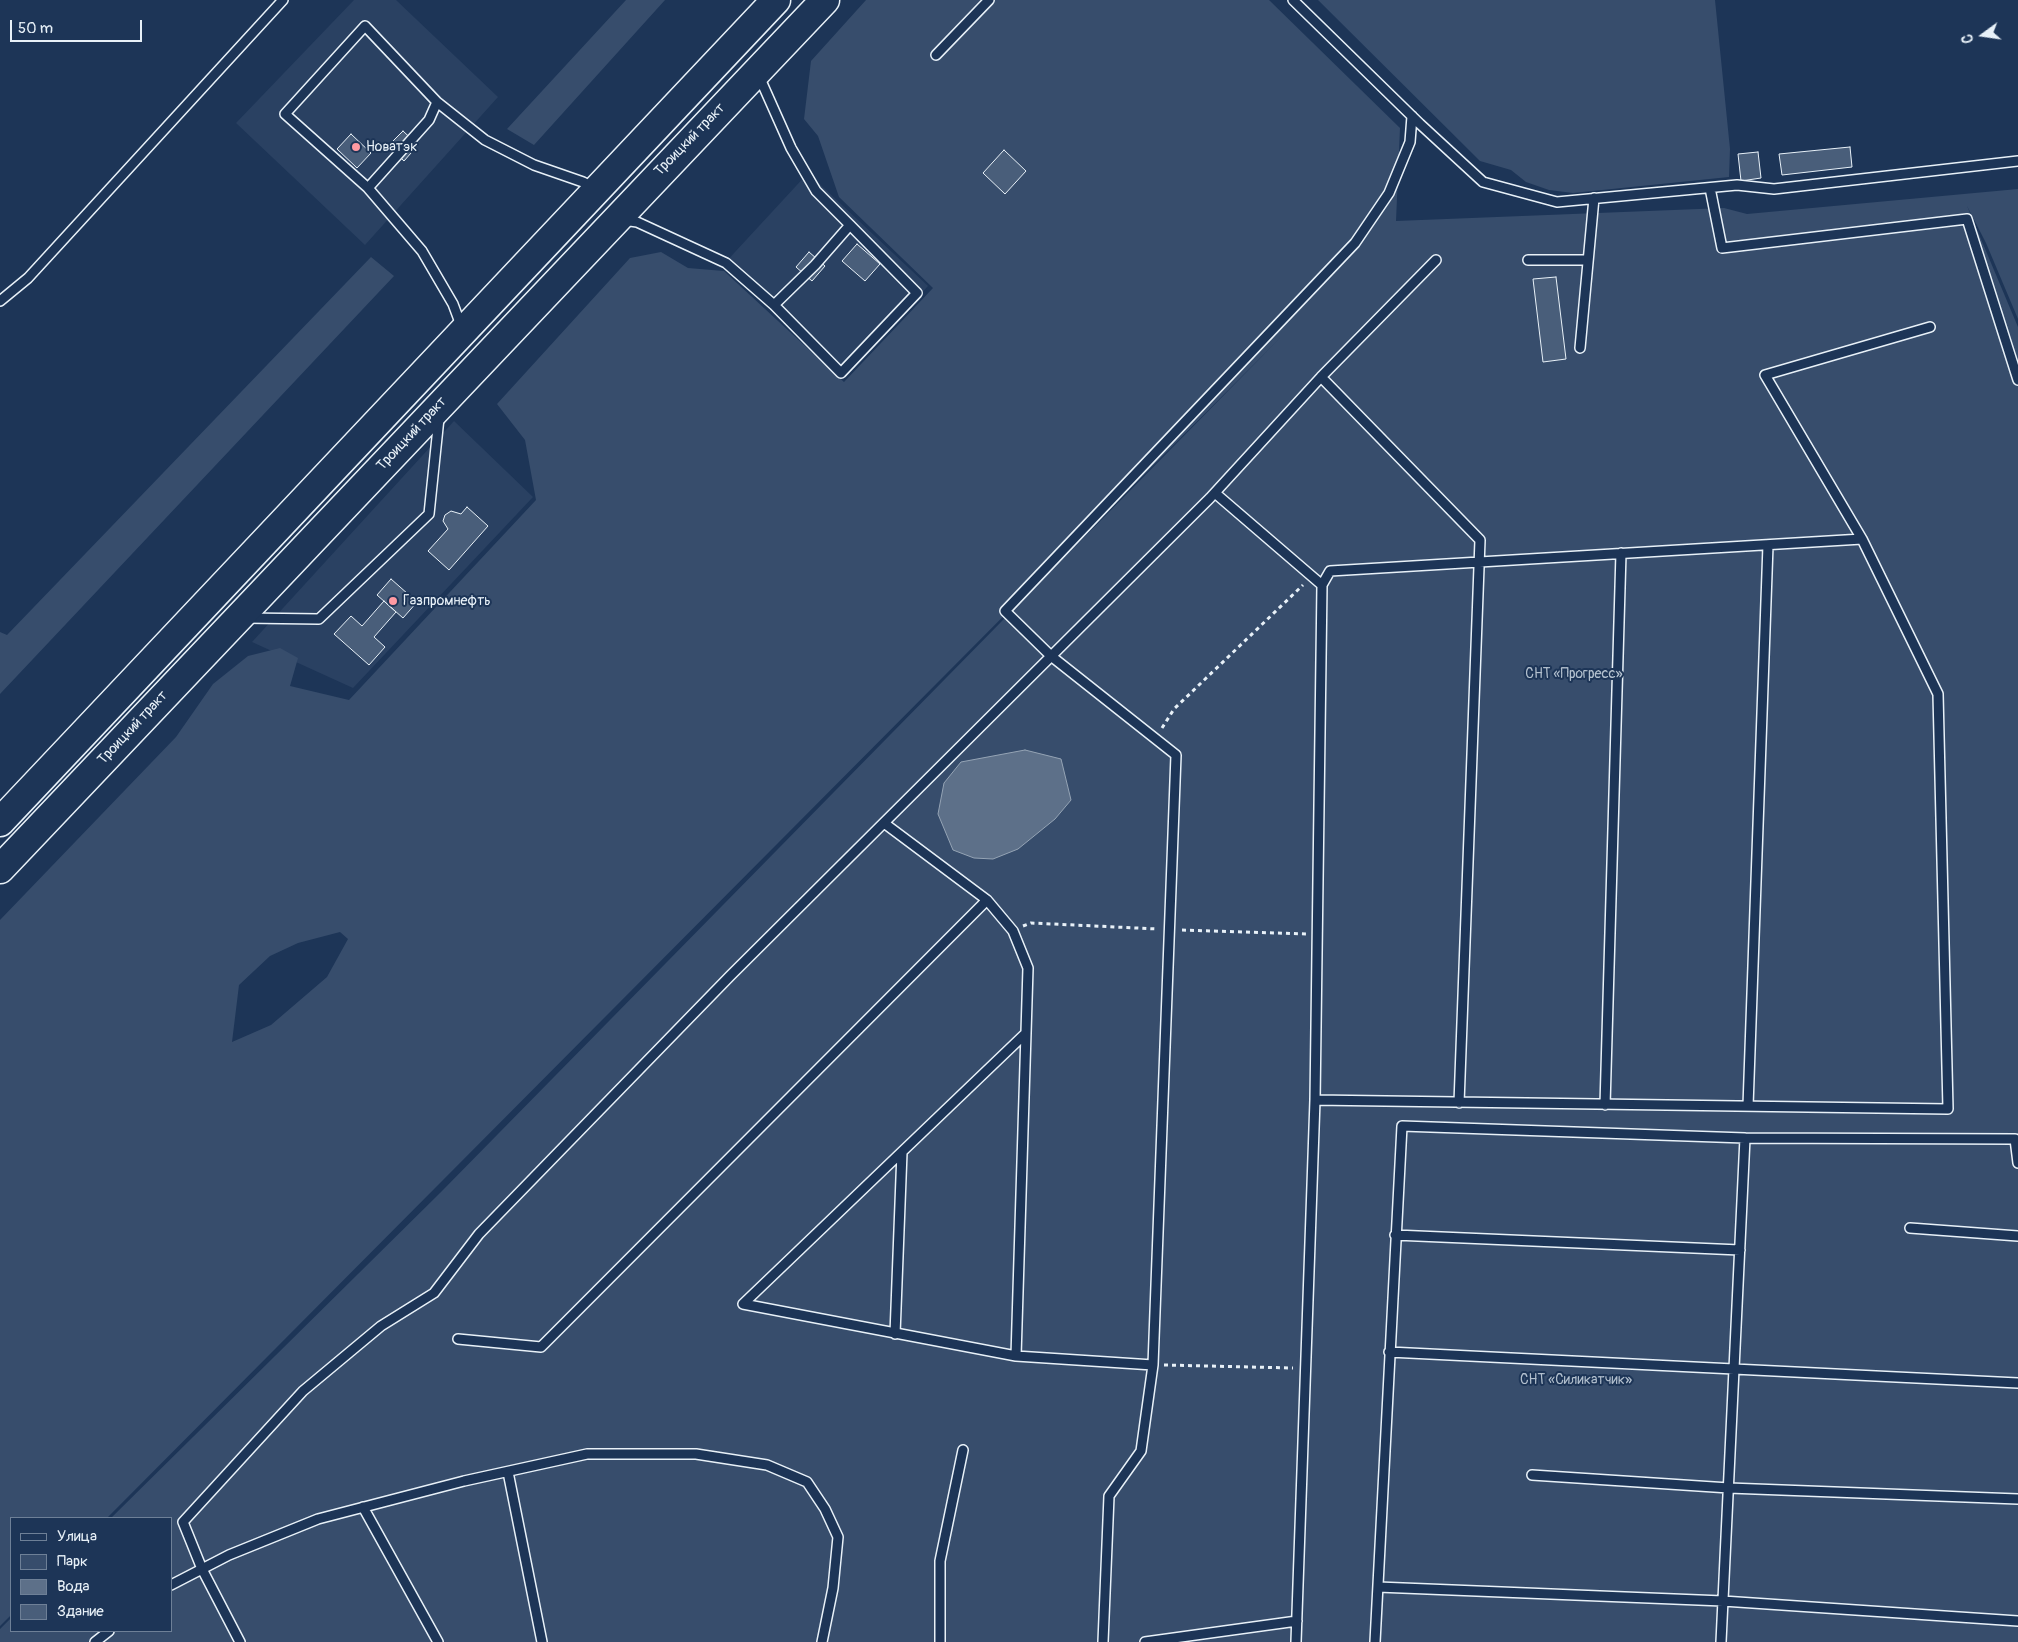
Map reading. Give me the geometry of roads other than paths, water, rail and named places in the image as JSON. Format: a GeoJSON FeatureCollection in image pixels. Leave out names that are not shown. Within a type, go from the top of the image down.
{"type":"FeatureCollection","features":[{"type":"Feature","properties":{"kind":"main road"},"geometry":{"type":"LineString","coordinates":[[0,822],[599,190],[776,0]]}},
{"type":"Feature","properties":{"kind":"main road","name":"Троицкий тракт"},"geometry":{"type":"LineString","coordinates":[[0,869],[615,219],[825,0]]}},
{"type":"Feature","properties":{"kind":"lane"},"geometry":{"type":"LineString","coordinates":[[0,301],[28,278],[283,0]]}},
{"type":"Feature","properties":{"kind":"lane"},"geometry":{"type":"LineString","coordinates":[[936,55],[989,0]]}},
{"type":"Feature","properties":{"kind":"lane"},"geometry":{"type":"LineString","coordinates":[[1293,0],[1483,182],[1557,202],[1737,185],[1774,189],[2018,161]]}},
{"type":"Feature","properties":{"kind":"lane"},"geometry":{"type":"LineString","coordinates":[[463,333],[454,304],[422,250],[368,188],[285,114],[366,26],[437,102],[485,140],[534,165],[583,182],[599,190]]}},
{"type":"Feature","properties":{"kind":"lane"},"geometry":{"type":"LineString","coordinates":[[615,219],[637,222],[726,263],[774,305],[841,373],[917,293],[816,191],[791,148],[757,71]]}},
{"type":"Feature","properties":{"kind":"lane"},"geometry":{"type":"LineString","coordinates":[[368,188],[429,120],[437,102]]}},
{"type":"Feature","properties":{"kind":"lane"},"geometry":{"type":"LineString","coordinates":[[1102,1642],[1109,1496],[1141,1450],[1153,1365],[1176,755],[1051,656],[1005,611],[1355,244],[1389,193],[1410,142],[1412,116]]}},
{"type":"Feature","properties":{"kind":"lane"},"geometry":{"type":"LineString","coordinates":[[1710,188],[1722,248],[1967,220],[2018,380]]}},
{"type":"Feature","properties":{"kind":"lane"},"geometry":{"type":"LineString","coordinates":[[1580,348],[1594,198]]}},
{"type":"Feature","properties":{"kind":"lane"},"geometry":{"type":"LineString","coordinates":[[774,305],[850,225]]}},
{"type":"Feature","properties":{"kind":"lane"},"geometry":{"type":"LineString","coordinates":[[240,1642],[202,1569],[183,1522],[303,1391],[381,1326],[434,1293],[479,1234],[730,976],[1215,493],[1320,377],[1436,260]]}},
{"type":"Feature","properties":{"kind":"lane"},"geometry":{"type":"LineString","coordinates":[[1528,260],[1588,260]]}},
{"type":"Feature","properties":{"kind":"lane"},"geometry":{"type":"LineString","coordinates":[[1315,1100],[1948,1109],[1938,694],[1862,539],[1765,375],[1930,327]]}},
{"type":"Feature","properties":{"kind":"lane"},"geometry":{"type":"LineString","coordinates":[[1320,377],[1480,540],[1459,1103]]}},
{"type":"Feature","properties":{"kind":"lane"},"geometry":{"type":"LineString","coordinates":[[238,618],[319,619],[429,514],[440,404]]}},
{"type":"Feature","properties":{"kind":"lane"},"geometry":{"type":"LineString","coordinates":[[1215,493],[1322,585]]}},
{"type":"Feature","properties":{"kind":"lane"},"geometry":{"type":"LineString","coordinates":[[1296,1642],[1315,1100],[1322,585],[1330,571],[1862,539]]}},
{"type":"Feature","properties":{"kind":"lane"},"geometry":{"type":"LineString","coordinates":[[1748,1106],[1768,545]]}},
{"type":"Feature","properties":{"kind":"lane"},"geometry":{"type":"LineString","coordinates":[[1605,1105],[1621,553]]}},
{"type":"Feature","properties":{"kind":"lane"},"geometry":{"type":"LineString","coordinates":[[884,823],[987,900],[1013,931],[1028,968],[1016,1356]]}},
{"type":"Feature","properties":{"kind":"lane"},"geometry":{"type":"LineString","coordinates":[[458,1340],[540,1347],[987,900]]}},
{"type":"Feature","properties":{"kind":"lane"},"geometry":{"type":"LineString","coordinates":[[1026,1033],[743,1304],[1016,1356],[1153,1365]]}},
{"type":"Feature","properties":{"kind":"lane"},"geometry":{"type":"LineString","coordinates":[[1375,1642],[1402,1126],[1745,1138],[2017,1138],[2018,1163]]}},
{"type":"Feature","properties":{"kind":"lane"},"geometry":{"type":"LineString","coordinates":[[1721,1642],[1745,1138]]}},
{"type":"Feature","properties":{"kind":"lane"},"geometry":{"type":"LineString","coordinates":[[896,1334],[902,1152]]}},
{"type":"Feature","properties":{"kind":"lane"},"geometry":{"type":"LineString","coordinates":[[1910,1228],[2018,1236]]}},
{"type":"Feature","properties":{"kind":"lane"},"geometry":{"type":"LineString","coordinates":[[1395,1235],[1740,1250]]}},
{"type":"Feature","properties":{"kind":"lane"},"geometry":{"type":"LineString","coordinates":[[1389,1352],[2018,1383]]}},
{"type":"Feature","properties":{"kind":"lane"},"geometry":{"type":"LineString","coordinates":[[940,1642],[940,1561],[963,1450]]}},
{"type":"Feature","properties":{"kind":"lane"},"geometry":{"type":"LineString","coordinates":[[172,1584],[229,1555],[318,1519],[363,1507],[588,1454],[696,1454],[767,1465],[807,1482],[825,1509],[838,1538],[833,1588],[822,1642]]}},
{"type":"Feature","properties":{"kind":"lane"},"geometry":{"type":"LineString","coordinates":[[508,1472],[542,1642]]}},
{"type":"Feature","properties":{"kind":"lane"},"geometry":{"type":"LineString","coordinates":[[1532,1475],[1728,1488],[2018,1498]]}},
{"type":"Feature","properties":{"kind":"lane"},"geometry":{"type":"LineString","coordinates":[[363,1507],[438,1642]]}},
{"type":"Feature","properties":{"kind":"lane"},"geometry":{"type":"LineString","coordinates":[[1378,1587],[1723,1601],[2018,1621]]}},
{"type":"Feature","properties":{"kind":"lane"},"geometry":{"type":"LineString","coordinates":[[1145,1642],[1297,1622]]}},
{"type":"Feature","properties":{"kind":"lane"},"geometry":{"type":"LineString","coordinates":[[95,1642],[108,1632]]}},
{"type":"Feature","properties":{"kind":"water"},"geometry":{"type":"Polygon","coordinates":[[[1025,750],[1061,759],[1071,800],[1055,819],[1018,849],[993,859],[974,858],[953,850],[938,814],[944,783],[961,762],[1025,750]]]}},
{"type":"Feature","properties":{"kind":"place","name":"Новатэк"},"geometry":{"type":"Point","coordinates":[356,147]}},
{"type":"Feature","properties":{"kind":"place","name":"Газпромнефть"},"geometry":{"type":"Point","coordinates":[393,601]}},
{"type":"Feature","properties":{"kind":"park label","name":"СНТ «Прогресс»"},"geometry":{"type":"Point","coordinates":[1574,674]}},
{"type":"Feature","properties":{"kind":"park label","name":"СНТ «Силикатчик»"},"geometry":{"type":"Point","coordinates":[1576,1380]}}]}
